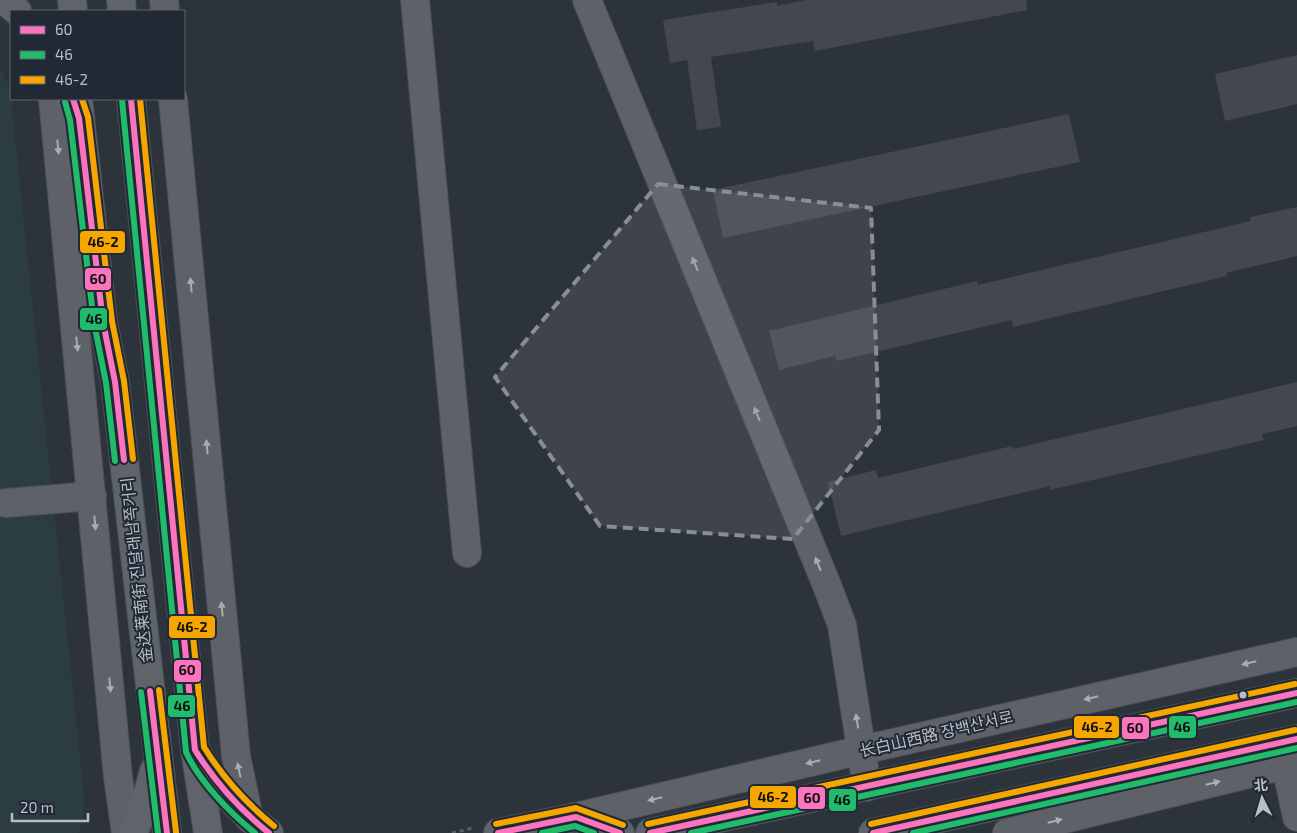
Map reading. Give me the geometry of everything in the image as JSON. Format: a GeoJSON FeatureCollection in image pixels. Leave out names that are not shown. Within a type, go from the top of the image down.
{"type":"FeatureCollection","features":[{"type":"Feature","properties":{"kind":"main road"},"geometry":{"type":"LineString","coordinates":[[6,0],[16,10]]}},
{"type":"Feature","properties":{"kind":"main road"},"geometry":{"type":"LineString","coordinates":[[131,100],[195,750],[208,833]]}},
{"type":"Feature","properties":{"kind":"main road","name":"金达莱南街 진달래남쪽거리"},"geometry":{"type":"LineString","coordinates":[[77,105],[103,322],[115,382],[167,833]]}},
{"type":"Feature","properties":{"kind":"main road"},"geometry":{"type":"LineString","coordinates":[[650,833],[1297,693]]}},
{"type":"Feature","properties":{"kind":"main road"},"geometry":{"type":"LineString","coordinates":[[195,750],[209,773],[259,825]]}},
{"type":"Feature","properties":{"kind":"main road"},"geometry":{"type":"LineString","coordinates":[[873,833],[1290,752]]}},
{"type":"Feature","properties":{"kind":"main road"},"geometry":{"type":"LineString","coordinates":[[133,833],[144,807],[157,757]]}},
{"type":"Feature","properties":{"kind":"main road"},"geometry":{"type":"LineString","coordinates":[[498,833],[576,818],[620,833]]}},
{"type":"Feature","properties":{"kind":"street"},"geometry":{"type":"LineString","coordinates":[[415,0],[467,553]]}},
{"type":"Feature","properties":{"kind":"street"},"geometry":{"type":"LineString","coordinates":[[587,0],[842,625],[867,787]]}},
{"type":"Feature","properties":{"kind":"street"},"geometry":{"type":"LineString","coordinates":[[53,100],[118,777],[126,833]]}},
{"type":"Feature","properties":{"kind":"street"},"geometry":{"type":"LineString","coordinates":[[173,100],[236,756],[259,825]]}},
{"type":"Feature","properties":{"kind":"street"},"geometry":{"type":"LineString","coordinates":[[6,503],[92,496]]}},
{"type":"Feature","properties":{"kind":"street","name":"长白山西路 장백산서로"},"geometry":{"type":"LineString","coordinates":[[576,818],[862,750],[1297,652]]}},
{"type":"Feature","properties":{"kind":"street"},"geometry":{"type":"LineString","coordinates":[[1007,833],[1290,752],[1297,817]]}},
{"type":"Feature","properties":{"kind":"highlighted area"},"geometry":{"type":"Polygon","coordinates":[[[658,184],[871,208],[879,430],[793,539],[600,526],[495,377],[658,184]]]}},
{"type":"Feature","properties":{"kind":"shaded area"},"geometry":{"type":"Polygon","coordinates":[[[0,67],[7,82],[11,100],[84,795],[84,812],[79,833],[0,833],[0,67]]]}},
{"type":"Feature","properties":{"kind":"building"},"geometry":{"type":"Polygon","coordinates":[[[806,0],[1026,0],[1027,10],[815,51],[813,41],[711,57],[721,127],[697,130],[687,60],[670,63],[663,20],[777,2],[777,6],[806,0]]]}},
{"type":"Feature","properties":{"kind":"building"},"geometry":{"type":"Polygon","coordinates":[[[1297,55],[1297,104],[1225,121],[1215,74],[1297,55]]]}},
{"type":"Feature","properties":{"kind":"building"},"geometry":{"type":"Polygon","coordinates":[[[1069,114],[1080,162],[723,238],[713,190],[1069,114]]]}},
{"type":"Feature","properties":{"kind":"building"},"geometry":{"type":"Polygon","coordinates":[[[1297,207],[1297,256],[1226,273],[1227,276],[1013,327],[1012,320],[837,361],[835,356],[779,370],[769,331],[977,281],[978,285],[1251,221],[1250,217],[1297,207]]]}},
{"type":"Feature","properties":{"kind":"building"},"geometry":{"type":"Polygon","coordinates":[[[1297,382],[1297,426],[1262,434],[1264,440],[1050,490],[1050,486],[841,536],[828,482],[876,470],[878,478],[1012,446],[1013,449],[1297,382]]]}},
{"type":"Feature","properties":{"kind":"transit line","name":"60"},"geometry":{"type":"LineString","coordinates":[[73,100],[79,118],[103,322],[115,382],[124,460]]}},
{"type":"Feature","properties":{"kind":"transit line","name":"46-2"},"geometry":{"type":"LineString","coordinates":[[82,100],[88,117],[112,321],[124,381],[133,459]]}},
{"type":"Feature","properties":{"kind":"transit line","name":"46"},"geometry":{"type":"LineString","coordinates":[[122,100],[186,752],[199,774],[216,796],[255,833]]}},
{"type":"Feature","properties":{"kind":"transit line","name":"60"},"geometry":{"type":"LineString","coordinates":[[131,100],[195,750],[228,794],[269,833]]}},
{"type":"Feature","properties":{"kind":"transit line","name":"46-2"},"geometry":{"type":"LineString","coordinates":[[140,100],[204,747],[236,790],[274,826]]}},
{"type":"Feature","properties":{"kind":"transit line","name":"46"},"geometry":{"type":"LineString","coordinates":[[65,102],[70,120],[94,323],[106,383],[115,461]]}},
{"type":"Feature","properties":{"kind":"transit line","name":"46-2"},"geometry":{"type":"LineString","coordinates":[[648,824],[1295,684]]}},
{"type":"Feature","properties":{"kind":"transit line","name":"46-2"},"geometry":{"type":"LineString","coordinates":[[159,690],[176,832]]}},
{"type":"Feature","properties":{"kind":"transit line","name":"60"},"geometry":{"type":"LineString","coordinates":[[150,691],[167,833]]}},
{"type":"Feature","properties":{"kind":"transit line","name":"46"},"geometry":{"type":"LineString","coordinates":[[141,692],[158,833]]}},
{"type":"Feature","properties":{"kind":"transit line","name":"60"},"geometry":{"type":"LineString","coordinates":[[650,833],[1297,693]]}},
{"type":"Feature","properties":{"kind":"transit line","name":"46"},"geometry":{"type":"LineString","coordinates":[[691,833],[1297,702]]}},
{"type":"Feature","properties":{"kind":"transit line","name":"46-2"},"geometry":{"type":"LineString","coordinates":[[871,824],[1295,730]]}},
{"type":"Feature","properties":{"kind":"transit line","name":"60"},"geometry":{"type":"LineString","coordinates":[[873,833],[1297,739]]}},
{"type":"Feature","properties":{"kind":"transit line","name":"46"},"geometry":{"type":"LineString","coordinates":[[913,833],[1297,748]]}},
{"type":"Feature","properties":{"kind":"transit line","name":"46-2"},"geometry":{"type":"LineString","coordinates":[[496,824],[576,808],[623,825]]}},
{"type":"Feature","properties":{"kind":"transit line","name":"60"},"geometry":{"type":"LineString","coordinates":[[498,833],[576,817],[620,833]]}},
{"type":"Feature","properties":{"kind":"transit line","name":"46"},"geometry":{"type":"LineString","coordinates":[[542,833],[575,826],[594,833]]}}]}
